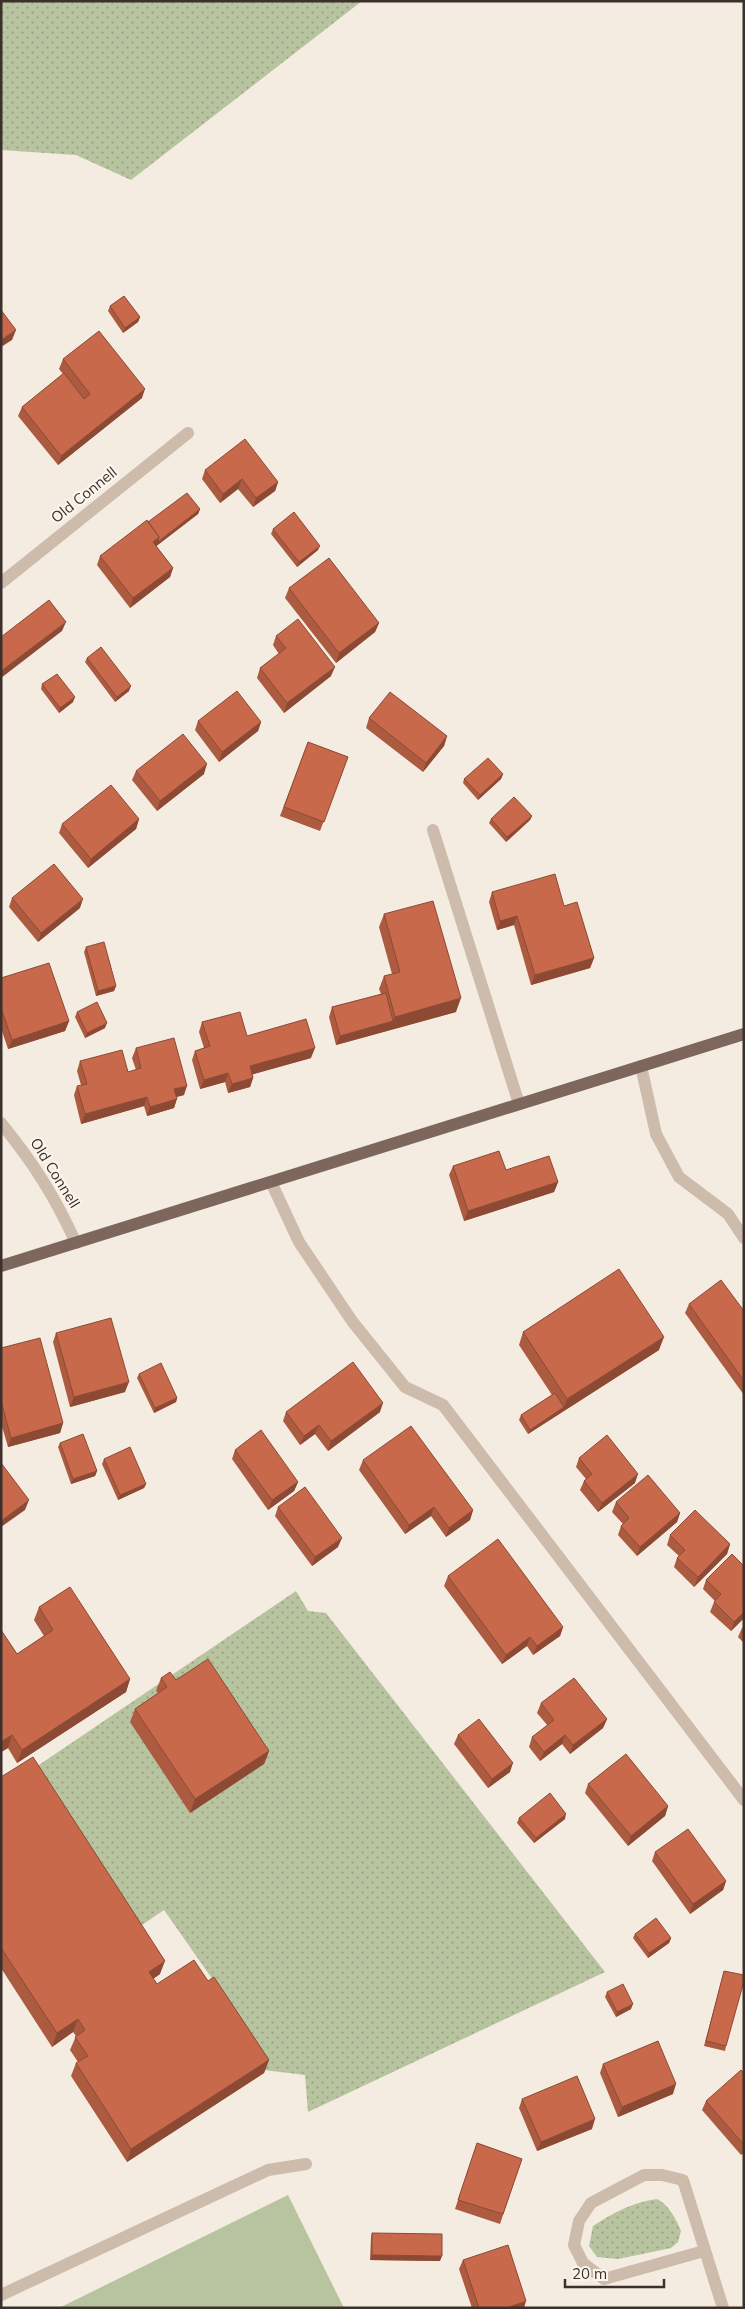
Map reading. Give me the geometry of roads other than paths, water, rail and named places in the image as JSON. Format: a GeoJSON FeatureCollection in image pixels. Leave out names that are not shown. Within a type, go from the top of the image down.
{"type":"FeatureCollection","features":[{"type":"Feature","properties":{"kind":"main road"},"geometry":{"type":"LineString","coordinates":[[1,1266],[744,1034]]}},
{"type":"Feature","properties":{"kind":"street","name":"Old Connell"},"geometry":{"type":"LineString","coordinates":[[1,583],[188,433]]}},
{"type":"Feature","properties":{"kind":"street"},"geometry":{"type":"LineString","coordinates":[[433,830],[520,1104]]}},
{"type":"Feature","properties":{"kind":"street"},"geometry":{"type":"LineString","coordinates":[[641,1066],[656,1134],[679,1177],[728,1214],[744,1238]]}},
{"type":"Feature","properties":{"kind":"street","name":"Old Connell"},"geometry":{"type":"LineString","coordinates":[[1,1123],[47,1185],[76,1243]]}},
{"type":"Feature","properties":{"kind":"street"},"geometry":{"type":"LineString","coordinates":[[271,1182],[299,1242],[352,1321],[405,1387],[443,1405],[744,1800]]}},
{"type":"Feature","properties":{"kind":"street"},"geometry":{"type":"LineString","coordinates":[[1,2295],[268,2170],[306,2164]]}},
{"type":"Feature","properties":{"kind":"street"},"geometry":{"type":"LineString","coordinates":[[704,2251],[604,2279],[583,2263],[574,2245],[579,2221],[590,2203],[644,2175],[662,2175],[683,2180],[723,2308]]}}]}
